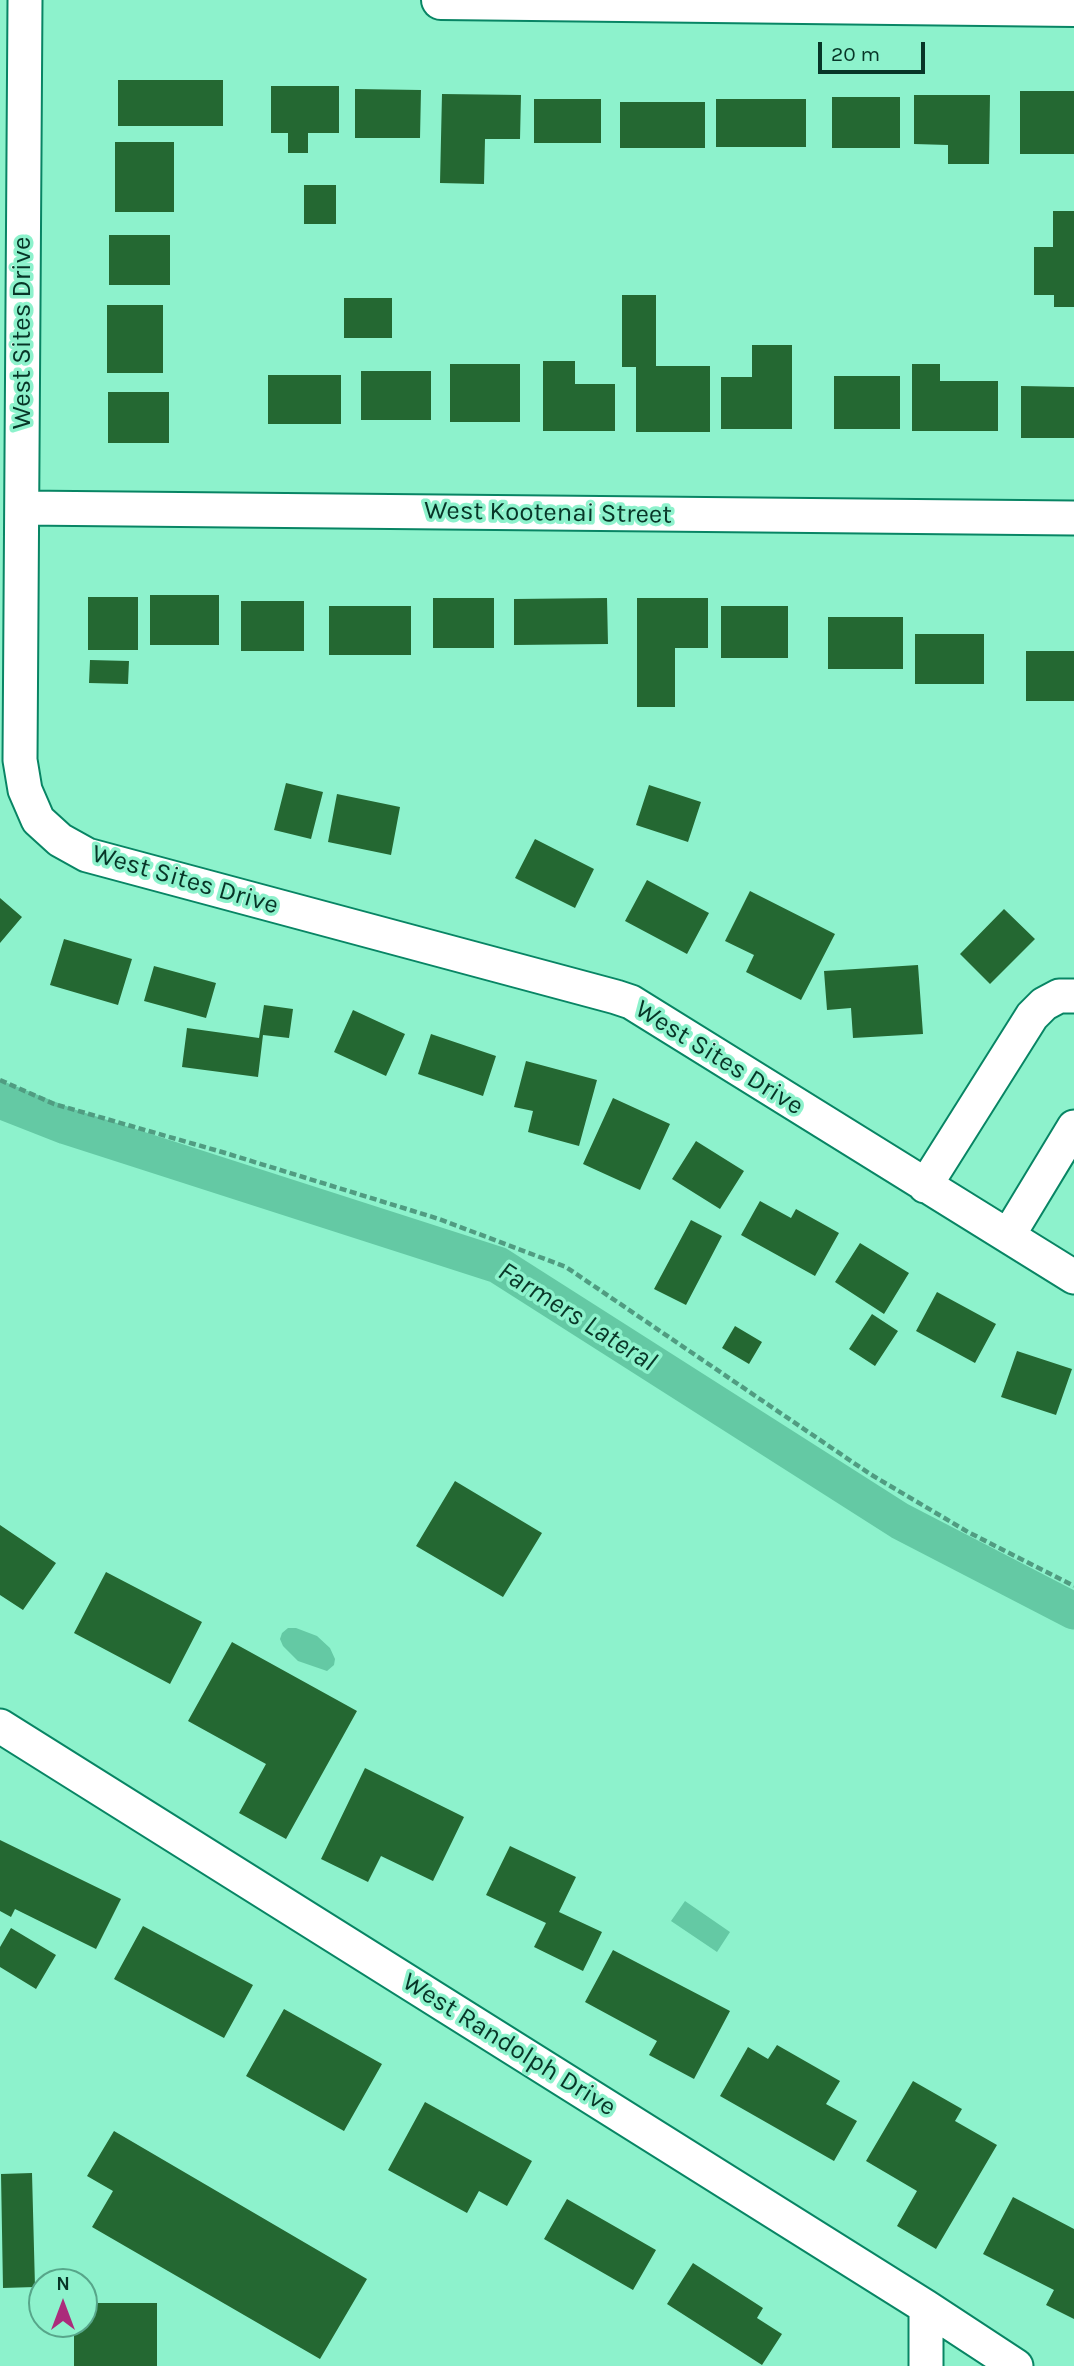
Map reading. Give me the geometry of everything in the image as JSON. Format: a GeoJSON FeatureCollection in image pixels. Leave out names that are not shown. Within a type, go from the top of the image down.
{"type":"FeatureCollection","features":[{"type":"Feature","properties":{"kind":"street","name":"West Sites Drive"},"geometry":{"type":"LineString","coordinates":[[24,0],[20,760],[25,790],[38,820],[60,840],[87,855],[624,999],[1074,1277]]}},
{"type":"Feature","properties":{"kind":"street"},"geometry":{"type":"LineString","coordinates":[[441,0],[1074,7]]}},
{"type":"Feature","properties":{"kind":"street","name":"West Kootenai Street"},"geometry":{"type":"LineString","coordinates":[[22,508],[1074,518]]}},
{"type":"Feature","properties":{"kind":"street"},"geometry":{"type":"LineString","coordinates":[[925,1186],[1032,1016],[1044,1004],[1059,996],[1074,996]]}},
{"type":"Feature","properties":{"kind":"street"},"geometry":{"type":"LineString","coordinates":[[1008,1236],[1074,1127]]}},
{"type":"Feature","properties":{"kind":"street","name":"West Randolph Drive"},"geometry":{"type":"LineString","coordinates":[[0,1726],[1016,2366]]}},
{"type":"Feature","properties":{"kind":"street"},"geometry":{"type":"LineString","coordinates":[[926,2307],[926,2366]]}},
{"type":"Feature","properties":{"kind":"path"},"geometry":{"type":"LineString","coordinates":[[0,1080],[54,1104],[439,1219],[566,1267],[870,1474],[968,1532],[1074,1586]]}},
{"type":"Feature","properties":{"kind":"shaded area"},"geometry":{"type":"Polygon","coordinates":[[[288,1628],[296,1628],[317,1636],[330,1648],[335,1659],[334,1665],[327,1671],[298,1661],[283,1646],[280,1639],[288,1628]]]}},
{"type":"Feature","properties":{"kind":"shaded area"},"geometry":{"type":"Polygon","coordinates":[[[685,1901],[730,1932],[717,1952],[671,1921],[685,1901]]]}},
{"type":"Feature","properties":{"kind":"building"},"geometry":{"type":"Polygon","coordinates":[[[118,80],[223,80],[223,126],[118,126],[118,80]]]}},
{"type":"Feature","properties":{"kind":"building"},"geometry":{"type":"Polygon","coordinates":[[[271,86],[339,86],[339,133],[308,133],[308,153],[288,153],[288,133],[271,133],[271,86]]]}},
{"type":"Feature","properties":{"kind":"building"},"geometry":{"type":"Polygon","coordinates":[[[355,89],[421,90],[420,138],[355,138],[355,89]]]}},
{"type":"Feature","properties":{"kind":"building"},"geometry":{"type":"Polygon","coordinates":[[[1020,91],[1074,91],[1074,154],[1020,154],[1020,91]]]}},
{"type":"Feature","properties":{"kind":"building"},"geometry":{"type":"Polygon","coordinates":[[[442,94],[521,95],[520,139],[485,139],[484,184],[440,183],[442,94]]]}},
{"type":"Feature","properties":{"kind":"building"},"geometry":{"type":"Polygon","coordinates":[[[914,95],[990,95],[989,164],[948,164],[948,145],[914,144],[914,95]]]}},
{"type":"Feature","properties":{"kind":"building"},"geometry":{"type":"Polygon","coordinates":[[[832,97],[900,97],[900,148],[832,148],[832,97]]]}},
{"type":"Feature","properties":{"kind":"building"},"geometry":{"type":"Polygon","coordinates":[[[534,99],[601,99],[601,143],[534,143],[534,99]]]}},
{"type":"Feature","properties":{"kind":"building"},"geometry":{"type":"Polygon","coordinates":[[[716,99],[806,99],[806,147],[716,147],[716,99]]]}},
{"type":"Feature","properties":{"kind":"building"},"geometry":{"type":"Polygon","coordinates":[[[620,102],[705,102],[705,148],[620,148],[620,102]]]}},
{"type":"Feature","properties":{"kind":"building"},"geometry":{"type":"Polygon","coordinates":[[[115,142],[174,142],[174,212],[115,212],[115,142]]]}},
{"type":"Feature","properties":{"kind":"building"},"geometry":{"type":"Polygon","coordinates":[[[304,185],[336,185],[336,224],[304,224],[304,185]]]}},
{"type":"Feature","properties":{"kind":"building"},"geometry":{"type":"Polygon","coordinates":[[[1053,211],[1074,211],[1074,307],[1054,307],[1054,295],[1034,295],[1034,247],[1053,247],[1053,211]]]}},
{"type":"Feature","properties":{"kind":"building"},"geometry":{"type":"Polygon","coordinates":[[[109,235],[170,235],[170,285],[109,285],[109,235]]]}},
{"type":"Feature","properties":{"kind":"building"},"geometry":{"type":"Polygon","coordinates":[[[622,295],[656,295],[656,366],[710,366],[710,432],[636,432],[636,367],[622,367],[622,295]]]}},
{"type":"Feature","properties":{"kind":"building"},"geometry":{"type":"Polygon","coordinates":[[[344,298],[392,298],[392,338],[344,338],[344,298]]]}},
{"type":"Feature","properties":{"kind":"building"},"geometry":{"type":"Polygon","coordinates":[[[107,305],[163,305],[163,373],[107,373],[107,305]]]}},
{"type":"Feature","properties":{"kind":"building"},"geometry":{"type":"Polygon","coordinates":[[[752,345],[792,345],[792,429],[721,429],[721,377],[752,377],[752,345]]]}},
{"type":"Feature","properties":{"kind":"building"},"geometry":{"type":"Polygon","coordinates":[[[543,361],[575,361],[575,384],[615,384],[615,431],[543,431],[543,361]]]}},
{"type":"Feature","properties":{"kind":"building"},"geometry":{"type":"Polygon","coordinates":[[[450,364],[520,364],[520,422],[450,422],[450,364]]]}},
{"type":"Feature","properties":{"kind":"building"},"geometry":{"type":"Polygon","coordinates":[[[912,364],[940,364],[940,381],[998,381],[998,431],[912,431],[912,364]]]}},
{"type":"Feature","properties":{"kind":"building"},"geometry":{"type":"Polygon","coordinates":[[[361,371],[431,371],[431,420],[361,420],[361,371]]]}},
{"type":"Feature","properties":{"kind":"building"},"geometry":{"type":"Polygon","coordinates":[[[268,375],[341,375],[341,424],[268,424],[268,375]]]}},
{"type":"Feature","properties":{"kind":"building"},"geometry":{"type":"Polygon","coordinates":[[[834,376],[900,376],[900,429],[834,429],[834,376]]]}},
{"type":"Feature","properties":{"kind":"building"},"geometry":{"type":"Polygon","coordinates":[[[1021,386],[1074,387],[1074,438],[1021,438],[1021,386]]]}},
{"type":"Feature","properties":{"kind":"building"},"geometry":{"type":"Polygon","coordinates":[[[108,392],[169,392],[169,443],[108,443],[108,392]]]}},
{"type":"Feature","properties":{"kind":"building"},"geometry":{"type":"Polygon","coordinates":[[[150,595],[219,595],[219,645],[150,645],[150,595]]]}},
{"type":"Feature","properties":{"kind":"building"},"geometry":{"type":"Polygon","coordinates":[[[88,597],[138,597],[138,650],[88,650],[88,597]]]}},
{"type":"Feature","properties":{"kind":"building"},"geometry":{"type":"Polygon","coordinates":[[[433,598],[494,598],[494,648],[433,648],[433,598]]]}},
{"type":"Feature","properties":{"kind":"building"},"geometry":{"type":"Polygon","coordinates":[[[607,598],[608,644],[514,645],[514,599],[607,598]]]}},
{"type":"Feature","properties":{"kind":"building"},"geometry":{"type":"Polygon","coordinates":[[[637,598],[708,598],[708,648],[675,648],[675,707],[637,707],[637,598]]]}},
{"type":"Feature","properties":{"kind":"building"},"geometry":{"type":"Polygon","coordinates":[[[241,601],[304,601],[304,651],[241,651],[241,601]]]}},
{"type":"Feature","properties":{"kind":"building"},"geometry":{"type":"Polygon","coordinates":[[[329,606],[411,606],[411,655],[329,655],[329,606]]]}},
{"type":"Feature","properties":{"kind":"building"},"geometry":{"type":"Polygon","coordinates":[[[721,606],[788,606],[788,658],[721,658],[721,606]]]}},
{"type":"Feature","properties":{"kind":"building"},"geometry":{"type":"Polygon","coordinates":[[[828,617],[903,617],[903,669],[828,669],[828,617]]]}},
{"type":"Feature","properties":{"kind":"building"},"geometry":{"type":"Polygon","coordinates":[[[915,634],[984,634],[984,684],[915,684],[915,634]]]}},
{"type":"Feature","properties":{"kind":"building"},"geometry":{"type":"Polygon","coordinates":[[[1026,651],[1074,651],[1074,701],[1026,701],[1026,651]]]}},
{"type":"Feature","properties":{"kind":"building"},"geometry":{"type":"Polygon","coordinates":[[[90,660],[129,661],[128,684],[89,683],[90,660]]]}},
{"type":"Feature","properties":{"kind":"building"},"geometry":{"type":"Polygon","coordinates":[[[286,783],[323,792],[311,839],[274,830],[286,783]]]}},
{"type":"Feature","properties":{"kind":"building"},"geometry":{"type":"Polygon","coordinates":[[[649,785],[701,802],[688,842],[636,825],[649,785]]]}},
{"type":"Feature","properties":{"kind":"building"},"geometry":{"type":"Polygon","coordinates":[[[337,794],[400,807],[391,855],[328,842],[337,794]]]}},
{"type":"Feature","properties":{"kind":"building"},"geometry":{"type":"Polygon","coordinates":[[[535,839],[594,869],[575,908],[515,878],[535,839]]]}},
{"type":"Feature","properties":{"kind":"building"},"geometry":{"type":"Polygon","coordinates":[[[647,880],[709,913],[687,954],[625,921],[647,880]]]}},
{"type":"Feature","properties":{"kind":"building"},"geometry":{"type":"Polygon","coordinates":[[[750,891],[835,934],[801,1000],[746,972],[754,955],[725,941],[750,891]]]}},
{"type":"Feature","properties":{"kind":"building"},"geometry":{"type":"Polygon","coordinates":[[[0,898],[22,917],[0,943],[0,898]]]}},
{"type":"Feature","properties":{"kind":"building"},"geometry":{"type":"Polygon","coordinates":[[[1004,909],[1035,939],[990,984],[960,954],[1004,909]]]}},
{"type":"Feature","properties":{"kind":"building"},"geometry":{"type":"Polygon","coordinates":[[[64,939],[132,959],[118,1005],[50,985],[64,939]]]}},
{"type":"Feature","properties":{"kind":"building"},"geometry":{"type":"Polygon","coordinates":[[[918,965],[923,1034],[853,1038],[851,1008],[827,1010],[824,971],[918,965]]]}},
{"type":"Feature","properties":{"kind":"building"},"geometry":{"type":"Polygon","coordinates":[[[154,966],[216,983],[206,1018],[144,1001],[154,966]]]}},
{"type":"Feature","properties":{"kind":"building"},"geometry":{"type":"Polygon","coordinates":[[[264,1005],[293,1009],[289,1038],[263,1035],[258,1077],[182,1067],[187,1028],[259,1038],[264,1005]]]}},
{"type":"Feature","properties":{"kind":"building"},"geometry":{"type":"Polygon","coordinates":[[[353,1010],[405,1034],[386,1076],[334,1052],[353,1010]]]}},
{"type":"Feature","properties":{"kind":"building"},"geometry":{"type":"Polygon","coordinates":[[[431,1034],[496,1056],[483,1096],[418,1074],[431,1034]]]}},
{"type":"Feature","properties":{"kind":"building"},"geometry":{"type":"Polygon","coordinates":[[[526,1061],[597,1080],[579,1146],[528,1132],[533,1111],[514,1107],[526,1061]]]}},
{"type":"Feature","properties":{"kind":"building"},"geometry":{"type":"Polygon","coordinates":[[[613,1098],[670,1124],[640,1190],[583,1164],[613,1098]]]}},
{"type":"Feature","properties":{"kind":"building"},"geometry":{"type":"Polygon","coordinates":[[[696,1141],[744,1171],[720,1209],[672,1179],[696,1141]]]}},
{"type":"Feature","properties":{"kind":"building"},"geometry":{"type":"Polygon","coordinates":[[[760,1201],[791,1218],[796,1209],[839,1233],[815,1276],[741,1235],[760,1201]]]}},
{"type":"Feature","properties":{"kind":"building"},"geometry":{"type":"Polygon","coordinates":[[[691,1220],[722,1236],[686,1305],[654,1289],[691,1220]]]}},
{"type":"Feature","properties":{"kind":"building"},"geometry":{"type":"Polygon","coordinates":[[[860,1243],[909,1273],[884,1314],[835,1282],[860,1243]]]}},
{"type":"Feature","properties":{"kind":"building"},"geometry":{"type":"Polygon","coordinates":[[[937,1292],[996,1324],[975,1363],[916,1331],[937,1292]]]}},
{"type":"Feature","properties":{"kind":"building"},"geometry":{"type":"Polygon","coordinates":[[[872,1314],[898,1331],[875,1366],[849,1349],[872,1314]]]}},
{"type":"Feature","properties":{"kind":"building"},"geometry":{"type":"Polygon","coordinates":[[[735,1326],[762,1342],[749,1364],[722,1348],[735,1326]]]}},
{"type":"Feature","properties":{"kind":"building"},"geometry":{"type":"Polygon","coordinates":[[[1017,1351],[1072,1369],[1056,1415],[1001,1397],[1017,1351]]]}},
{"type":"Feature","properties":{"kind":"building"},"geometry":{"type":"Polygon","coordinates":[[[455,1481],[542,1533],[503,1597],[416,1546],[455,1481]]]}},
{"type":"Feature","properties":{"kind":"building"},"geometry":{"type":"Polygon","coordinates":[[[0,1525],[56,1563],[23,1610],[0,1595],[0,1525]]]}},
{"type":"Feature","properties":{"kind":"building"},"geometry":{"type":"Polygon","coordinates":[[[106,1572],[202,1622],[170,1684],[74,1633],[106,1572]]]}},
{"type":"Feature","properties":{"kind":"building"},"geometry":{"type":"Polygon","coordinates":[[[232,1642],[357,1711],[286,1839],[239,1813],[266,1764],[188,1721],[232,1642]]]}},
{"type":"Feature","properties":{"kind":"building"},"geometry":{"type":"Polygon","coordinates":[[[365,1768],[464,1817],[433,1881],[381,1856],[368,1882],[321,1859],[365,1768]]]}},
{"type":"Feature","properties":{"kind":"building"},"geometry":{"type":"Polygon","coordinates":[[[0,1840],[121,1899],[96,1949],[15,1909],[11,1917],[0,1911],[0,1840]]]}},
{"type":"Feature","properties":{"kind":"building"},"geometry":{"type":"Polygon","coordinates":[[[510,1846],[576,1877],[559,1912],[602,1932],[583,1971],[534,1947],[546,1923],[486,1895],[510,1846]]]}},
{"type":"Feature","properties":{"kind":"building"},"geometry":{"type":"Polygon","coordinates":[[[143,1926],[253,1985],[224,2038],[114,1979],[143,1926]]]}},
{"type":"Feature","properties":{"kind":"building"},"geometry":{"type":"Polygon","coordinates":[[[11,1928],[56,1955],[36,1989],[0,1967],[0,1947],[11,1928]]]}},
{"type":"Feature","properties":{"kind":"building"},"geometry":{"type":"Polygon","coordinates":[[[613,1950],[730,2011],[694,2079],[649,2055],[657,2041],[585,2002],[613,1950]]]}},
{"type":"Feature","properties":{"kind":"building"},"geometry":{"type":"Polygon","coordinates":[[[284,2009],[382,2064],[344,2131],[246,2076],[284,2009]]]}},
{"type":"Feature","properties":{"kind":"building"},"geometry":{"type":"Polygon","coordinates":[[[777,2045],[840,2081],[826,2104],[857,2121],[834,2161],[720,2096],[748,2047],[768,2059],[777,2045]]]}},
{"type":"Feature","properties":{"kind":"building"},"geometry":{"type":"Polygon","coordinates":[[[913,2081],[962,2109],[955,2121],[997,2145],[936,2249],[897,2226],[917,2191],[866,2161],[913,2081]]]}},
{"type":"Feature","properties":{"kind":"building"},"geometry":{"type":"Polygon","coordinates":[[[425,2102],[532,2161],[507,2206],[479,2191],[467,2213],[388,2170],[425,2102]]]}},
{"type":"Feature","properties":{"kind":"building"},"geometry":{"type":"Polygon","coordinates":[[[114,2131],[367,2279],[320,2359],[92,2227],[113,2191],[87,2176],[114,2131]]]}},
{"type":"Feature","properties":{"kind":"building"},"geometry":{"type":"Polygon","coordinates":[[[32,2173],[34,2268],[28,2268],[28,2287],[3,2288],[1,2174],[32,2173]]]}},
{"type":"Feature","properties":{"kind":"building"},"geometry":{"type":"Polygon","coordinates":[[[1013,2197],[1074,2229],[1074,2319],[1046,2305],[1054,2290],[983,2254],[1013,2197]]]}},
{"type":"Feature","properties":{"kind":"building"},"geometry":{"type":"Polygon","coordinates":[[[567,2199],[656,2250],[633,2290],[544,2239],[567,2199]]]}},
{"type":"Feature","properties":{"kind":"building"},"geometry":{"type":"Polygon","coordinates":[[[693,2263],[763,2308],[757,2318],[782,2334],[762,2365],[667,2304],[693,2263]]]}},
{"type":"Feature","properties":{"kind":"building"},"geometry":{"type":"Polygon","coordinates":[[[98,2303],[157,2303],[157,2366],[74,2366],[74,2338],[98,2338],[98,2303]]]}},
{"type":"Feature","properties":{"kind":"waterway","name":"Farmers Lateral"},"geometry":{"type":"LineString","coordinates":[[0,1100],[66,1126],[498,1265],[900,1521],[1074,1611]]}}]}
